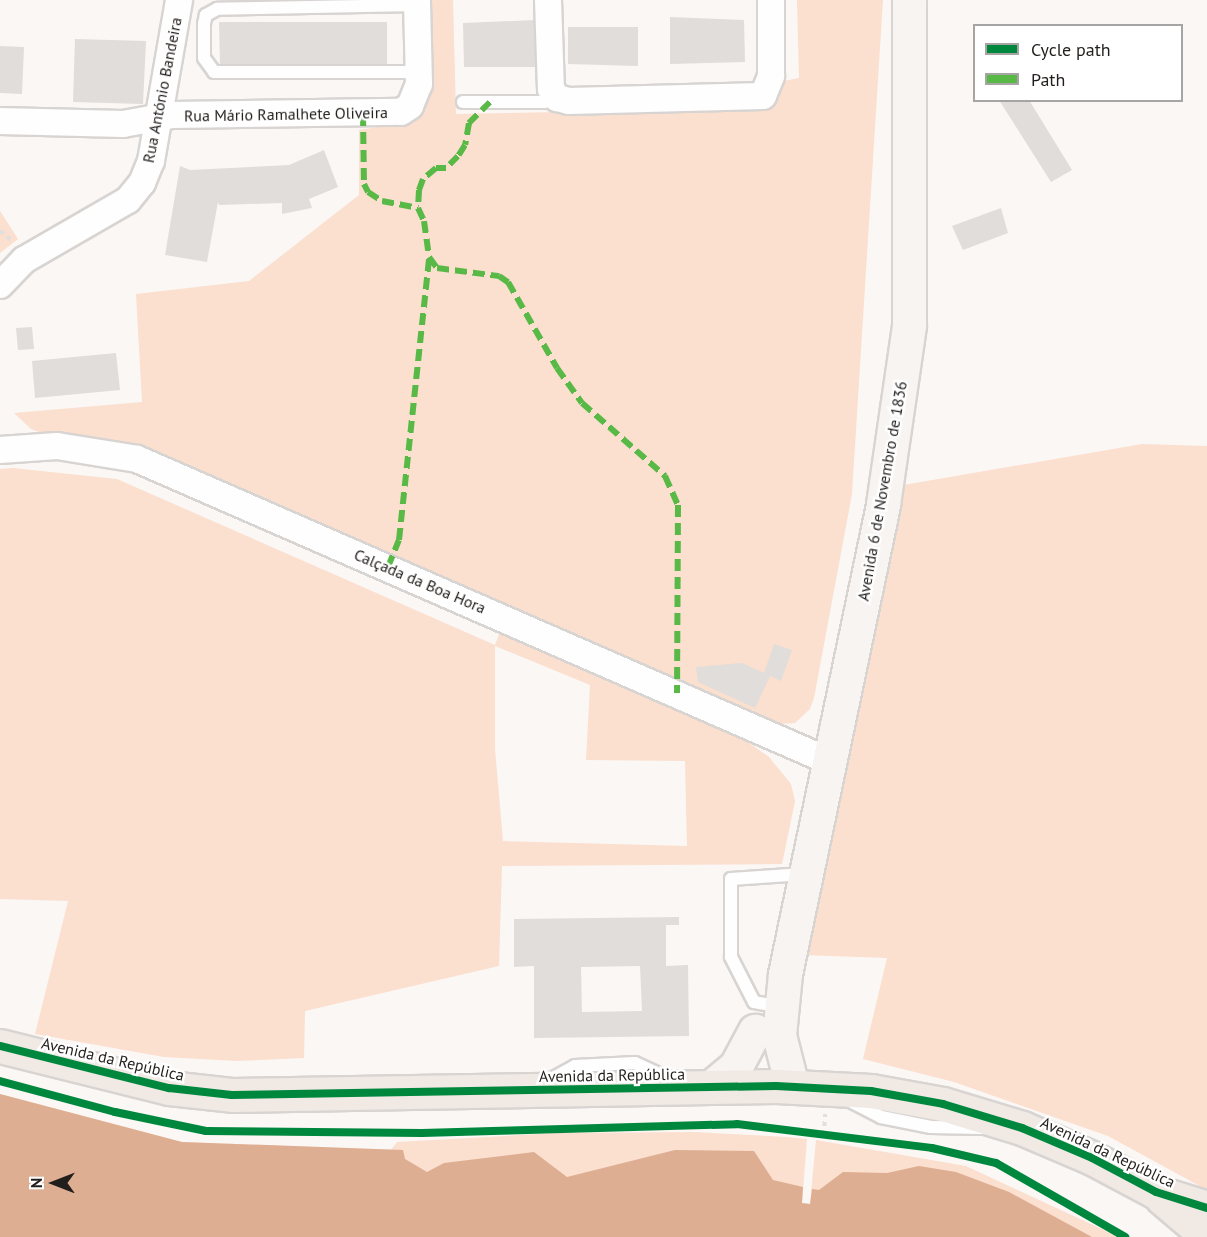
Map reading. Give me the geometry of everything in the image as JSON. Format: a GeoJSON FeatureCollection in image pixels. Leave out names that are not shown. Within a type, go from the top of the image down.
{"type":"FeatureCollection","features":[{"type":"Feature","properties":{"kind":"main road","name":"Avenida da República"},"geometry":{"type":"LineString","coordinates":[[0,1046],[140,1082],[232,1095],[825,1086],[921,1099],[1022,1128],[1092,1158],[1156,1192],[1202,1224]]}},
{"type":"Feature","properties":{"kind":"street","name":"Rua António Bandeira"},"geometry":{"type":"LineString","coordinates":[[0,285],[24,260],[128,200],[142,183],[151,161],[179,0]]}},
{"type":"Feature","properties":{"kind":"street"},"geometry":{"type":"LineString","coordinates":[[548,0],[549,78],[557,98],[569,101],[763,96],[771,76],[771,0]]}},
{"type":"Feature","properties":{"kind":"street","name":"Avenida 6 de Novembro de 1836"},"geometry":{"type":"LineString","coordinates":[[784,1086],[779,1035],[785,974],[883,504],[909,325],[909,0]]}},
{"type":"Feature","properties":{"kind":"street","name":"Rua Mário Ramalhete Oliveira"},"geometry":{"type":"LineString","coordinates":[[0,121],[123,124],[159,116],[400,112],[410,106],[417,95],[418,3]]}},
{"type":"Feature","properties":{"kind":"street","name":"Calçada da Boa Hora"},"geometry":{"type":"LineString","coordinates":[[0,450],[57,446],[137,459],[829,761]]}},
{"type":"Feature","properties":{"kind":"street","name":"Avenida 6 de Novembro de 1836"},"geometry":{"type":"LineString","coordinates":[[699,1087],[736,1066],[760,1017],[785,974]]}},
{"type":"Feature","properties":{"kind":"street"},"geometry":{"type":"LineString","coordinates":[[760,1017],[763,1064],[784,1086]]}},
{"type":"Feature","properties":{"kind":"lane"},"geometry":{"type":"LineString","coordinates":[[418,3],[217,9],[206,15],[204,58],[214,72],[419,72]]}},
{"type":"Feature","properties":{"kind":"lane"},"geometry":{"type":"LineString","coordinates":[[463,102],[544,102],[557,98]]}},
{"type":"Feature","properties":{"kind":"lane"},"geometry":{"type":"LineString","coordinates":[[760,1017],[731,957],[731,879],[805,874]]}},
{"type":"Feature","properties":{"kind":"path"},"geometry":{"type":"LineString","coordinates":[[0,1081],[116,1112],[206,1131],[422,1133],[737,1124],[932,1148],[996,1163],[1125,1237]]}},
{"type":"Feature","properties":{"kind":"shaded area"},"geometry":{"type":"Polygon","coordinates":[[[428,0],[453,0],[456,114],[765,108],[779,98],[784,81],[799,78],[797,0],[883,0],[852,494],[814,698],[810,709],[795,723],[781,724],[655,673],[132,446],[42,433],[31,429],[14,413],[142,402],[136,294],[249,281],[359,195],[359,130],[396,124],[420,114],[426,105],[428,0]]]}},
{"type":"Feature","properties":{"kind":"shaded area"},"geometry":{"type":"Polygon","coordinates":[[[0,211],[18,239],[0,253],[0,211]]]}},
{"type":"Feature","properties":{"kind":"shaded area"},"geometry":{"type":"Polygon","coordinates":[[[1142,444],[1207,446],[1207,1190],[1108,1136],[954,1082],[863,1059],[887,958],[802,955],[892,487],[1142,444]]]}},
{"type":"Feature","properties":{"kind":"shaded area"},"geometry":{"type":"Polygon","coordinates":[[[13,468],[117,479],[495,645],[501,629],[748,742],[769,757],[791,784],[795,801],[782,864],[502,866],[499,966],[305,1011],[304,1058],[237,1061],[164,1057],[35,1034],[68,901],[0,899],[0,469],[13,468]],[[495,646],[495,749],[503,841],[687,846],[685,761],[586,760],[590,685],[495,646]]]}},
{"type":"Feature","properties":{"kind":"shaded area"},"geometry":{"type":"Polygon","coordinates":[[[0,1094],[182,1142],[391,1150],[397,1142],[558,1133],[694,1132],[807,1139],[802,1203],[810,1204],[816,1140],[966,1166],[1119,1237],[0,1237],[0,1094]]]}},
{"type":"Feature","properties":{"kind":"shaded area"},"geometry":{"type":"Polygon","coordinates":[[[0,1094],[182,1142],[403,1150],[405,1159],[427,1172],[444,1163],[534,1152],[567,1177],[675,1150],[754,1151],[773,1180],[803,1187],[802,1203],[810,1204],[812,1189],[819,1190],[843,1172],[887,1173],[919,1166],[956,1172],[1009,1192],[1092,1237],[0,1237],[0,1094]]]}},
{"type":"Feature","properties":{"kind":"building"},"geometry":{"type":"Polygon","coordinates":[[[670,17],[744,20],[745,62],[670,64],[670,17]]]}},
{"type":"Feature","properties":{"kind":"building"},"geometry":{"type":"Polygon","coordinates":[[[535,20],[535,67],[464,67],[463,23],[535,20]]]}},
{"type":"Feature","properties":{"kind":"building"},"geometry":{"type":"Polygon","coordinates":[[[219,22],[387,22],[387,66],[220,65],[219,22]]]}},
{"type":"Feature","properties":{"kind":"building"},"geometry":{"type":"Polygon","coordinates":[[[568,27],[638,27],[638,66],[568,64],[568,27]]]}},
{"type":"Feature","properties":{"kind":"building"},"geometry":{"type":"Polygon","coordinates":[[[75,39],[146,41],[143,104],[73,102],[75,39]]]}},
{"type":"Feature","properties":{"kind":"building"},"geometry":{"type":"Polygon","coordinates":[[[0,46],[24,47],[22,94],[0,93],[0,46]]]}},
{"type":"Feature","properties":{"kind":"building"},"geometry":{"type":"Polygon","coordinates":[[[1000,102],[1030,102],[1072,170],[1051,182],[1000,102]]]}},
{"type":"Feature","properties":{"kind":"building"},"geometry":{"type":"Polygon","coordinates":[[[324,150],[338,187],[309,199],[312,208],[282,214],[282,203],[219,205],[218,202],[207,262],[165,255],[180,166],[190,170],[289,165],[324,150]]]}},
{"type":"Feature","properties":{"kind":"building"},"geometry":{"type":"Polygon","coordinates":[[[1001,208],[1008,233],[963,250],[952,226],[1001,208]]]}},
{"type":"Feature","properties":{"kind":"building"},"geometry":{"type":"Polygon","coordinates":[[[32,327],[34,349],[18,350],[16,328],[32,327]]]}},
{"type":"Feature","properties":{"kind":"building"},"geometry":{"type":"Polygon","coordinates":[[[116,353],[120,390],[35,398],[32,361],[116,353]]]}},
{"type":"Feature","properties":{"kind":"building"},"geometry":{"type":"Polygon","coordinates":[[[774,644],[792,650],[781,681],[770,676],[755,708],[698,682],[696,667],[742,663],[764,673],[774,644]]]}},
{"type":"Feature","properties":{"kind":"building"},"geometry":{"type":"Polygon","coordinates":[[[679,917],[679,925],[666,925],[666,966],[688,965],[689,1036],[534,1038],[534,966],[514,967],[514,919],[679,917]],[[640,966],[581,967],[582,1012],[642,1011],[640,966]]]}},
{"type":"Feature","properties":{"kind":"marked path"},"geometry":{"type":"LineString","coordinates":[[490,102],[469,123],[465,145],[458,156],[446,168],[436,168],[423,179],[419,190],[418,208],[424,221],[429,257],[437,268],[499,276],[508,282],[557,368],[582,403],[665,476],[678,505],[677,693]]}},
{"type":"Feature","properties":{"kind":"marked path"},"geometry":{"type":"LineString","coordinates":[[363,114],[364,184],[368,192],[382,201],[418,208]]}},
{"type":"Feature","properties":{"kind":"marked path"},"geometry":{"type":"LineString","coordinates":[[388,567],[399,540],[429,257]]}},
{"type":"Feature","properties":{"kind":"cycle path"},"geometry":{"type":"LineString","coordinates":[[0,1046],[169,1088],[232,1095],[776,1086],[871,1091],[943,1104],[1022,1128],[1092,1158],[1156,1192],[1207,1208]]}},
{"type":"Feature","properties":{"kind":"cycle path"},"geometry":{"type":"LineString","coordinates":[[0,1081],[115,1112],[206,1131],[422,1133],[737,1124],[932,1148],[996,1163],[1125,1237]]}}]}
